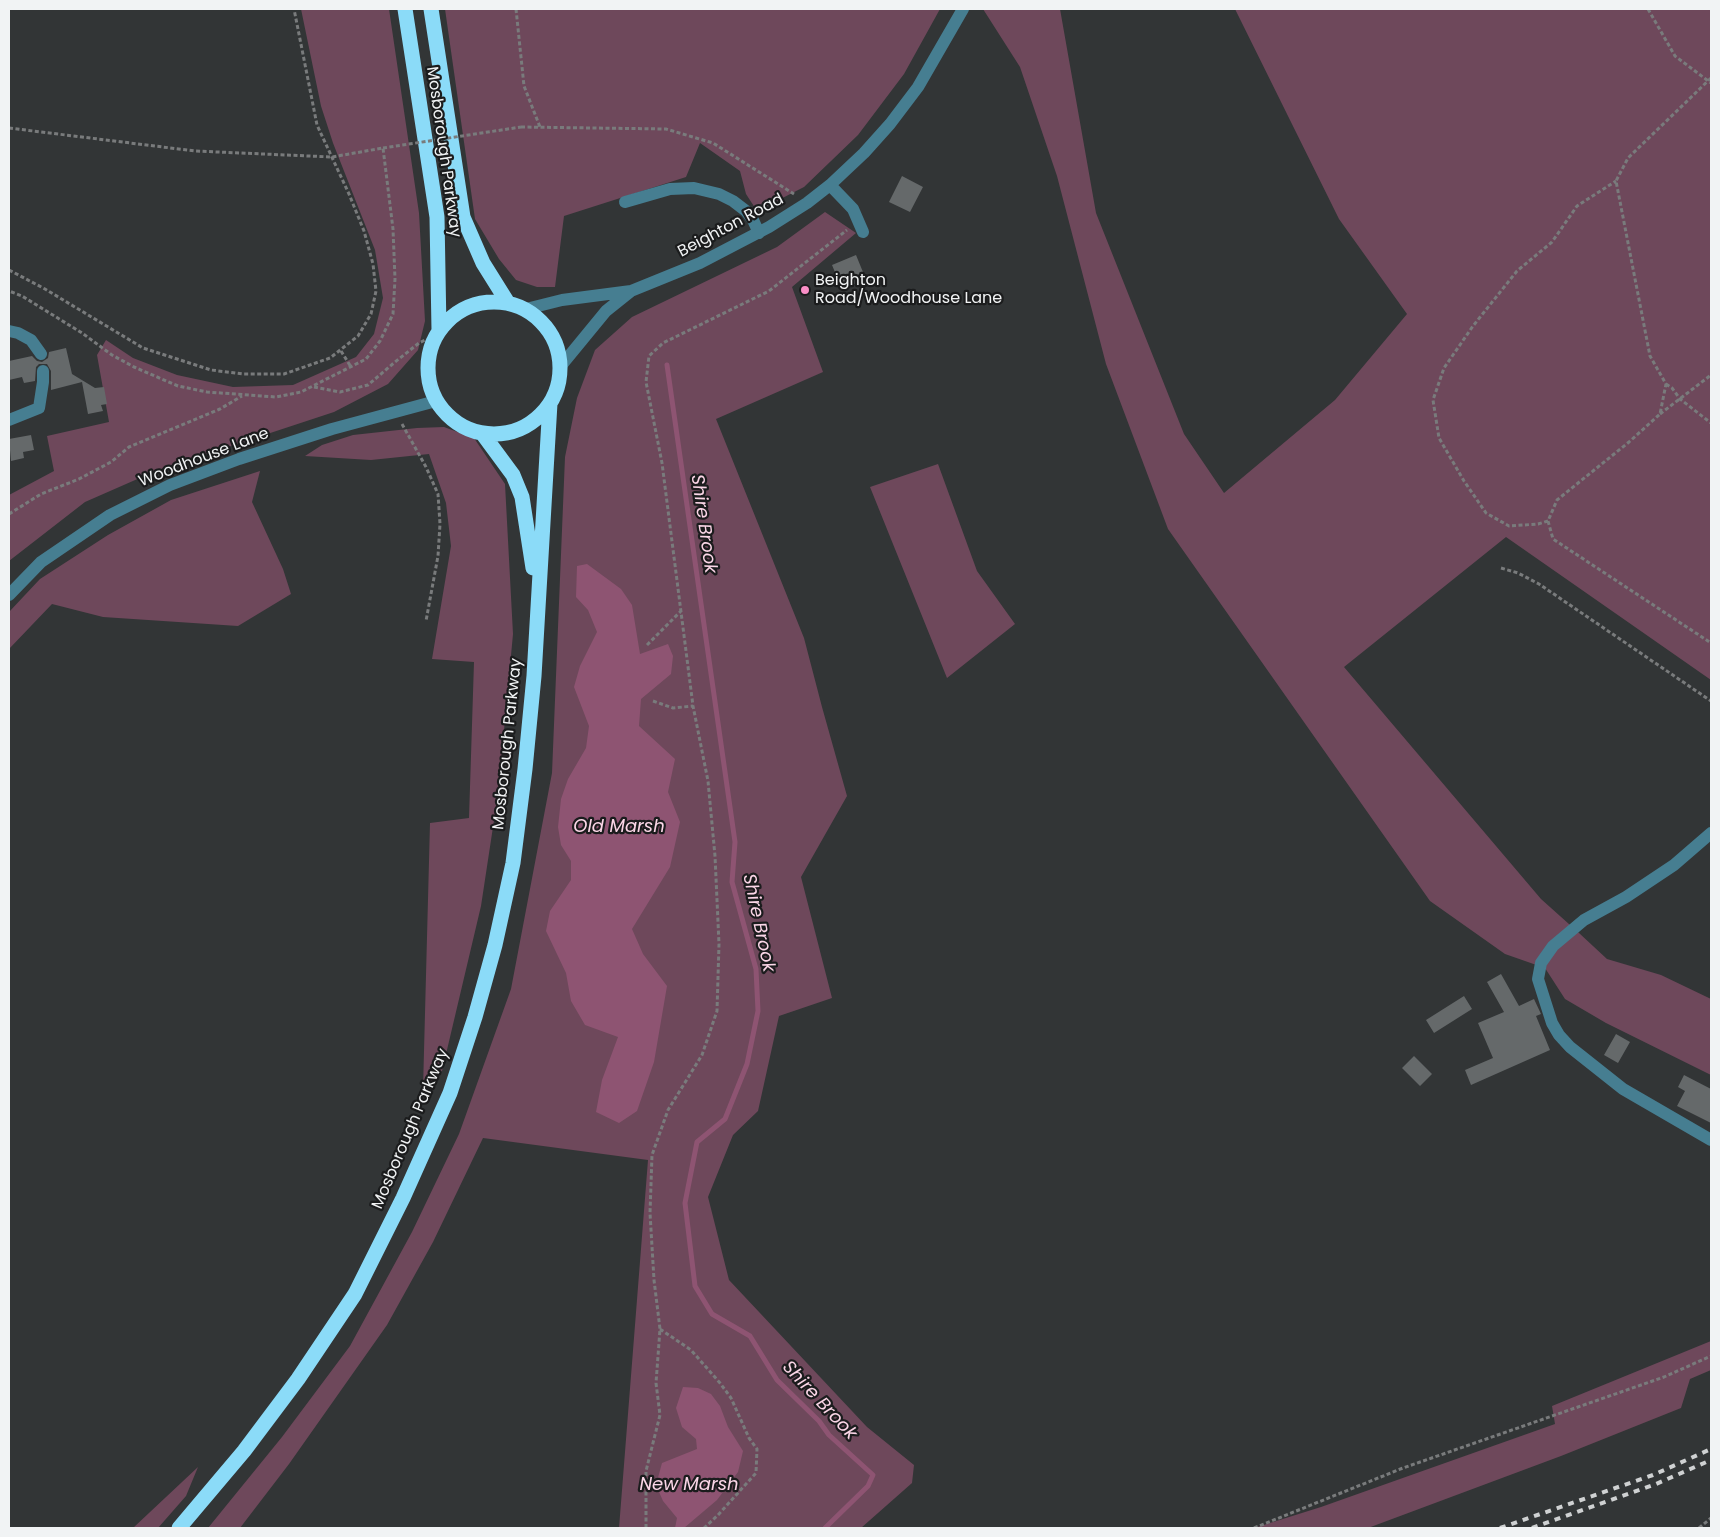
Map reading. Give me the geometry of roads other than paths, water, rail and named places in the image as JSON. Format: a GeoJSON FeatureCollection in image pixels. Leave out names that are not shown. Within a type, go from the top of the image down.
{"type":"FeatureCollection","features":[{"type":"Feature","properties":{"kind":"highway","name":"Mosborough Parkway"},"geometry":{"type":"LineString","coordinates":[[405,9],[437,217],[438,332]]}},
{"type":"Feature","properties":{"kind":"highway","name":"Mosborough Parkway"},"geometry":{"type":"LineString","coordinates":[[431,9],[462,217],[483,263],[508,303]]}},
{"type":"Feature","properties":{"kind":"highway"},"geometry":{"type":"LineString","coordinates":[[476,303],[508,303],[526,310],[550,332],[558,353],[560,367],[556,390],[550,403],[534,420],[517,429],[495,434],[482,433],[460,425],[447,415],[436,401],[428,376],[429,353],[438,332],[455,313],[476,303]]}},
{"type":"Feature","properties":{"kind":"highway","name":"Mosborough Parkway"},"geometry":{"type":"LineString","coordinates":[[179,1528],[244,1451],[293,1386],[355,1294],[403,1198],[450,1093],[475,1017],[513,863],[534,676],[550,403]]}},
{"type":"Feature","properties":{"kind":"highway","name":"Mosborough Parkway"},"geometry":{"type":"LineString","coordinates":[[482,433],[512,475],[522,498],[538,594]]}},
{"type":"Feature","properties":{"kind":"street","name":"Beighton Road"},"geometry":{"type":"LineString","coordinates":[[526,310],[562,300],[632,291],[700,263],[758,233],[807,203],[830,185],[864,153],[896,116],[918,87],[963,9]]}},
{"type":"Feature","properties":{"kind":"street"},"geometry":{"type":"LineString","coordinates":[[830,185],[853,209],[861,226]]}},
{"type":"Feature","properties":{"kind":"street"},"geometry":{"type":"LineString","coordinates":[[624,202],[670,190],[694,188],[719,194],[733,201],[746,211],[753,220],[758,233]]}},
{"type":"Feature","properties":{"kind":"street","name":"Beighton Road"},"geometry":{"type":"LineString","coordinates":[[560,367],[606,312],[632,291]]}},
{"type":"Feature","properties":{"kind":"street"},"geometry":{"type":"LineString","coordinates":[[9,331],[18,333],[31,340],[41,354]]}},
{"type":"Feature","properties":{"kind":"street"},"geometry":{"type":"LineString","coordinates":[[9,420],[39,408],[44,382],[43,371]]}},
{"type":"Feature","properties":{"kind":"street","name":"Woodhouse Lane"},"geometry":{"type":"LineString","coordinates":[[9,595],[41,562],[110,515],[170,485],[239,459],[332,429],[436,401]]}},
{"type":"Feature","properties":{"kind":"street"},"geometry":{"type":"LineString","coordinates":[[1711,833],[1674,864],[1626,897],[1584,920],[1553,946],[1541,963],[1538,979],[1552,1023],[1570,1047],[1623,1088],[1711,1140]]}},
{"type":"Feature","properties":{"kind":"water","name":"Old Marsh"},"geometry":{"type":"Polygon","coordinates":[[[587,564],[621,589],[632,605],[640,654],[668,644],[673,656],[671,674],[641,699],[639,726],[675,759],[668,792],[680,822],[670,867],[632,929],[643,954],[667,986],[654,1062],[637,1111],[619,1123],[596,1112],[602,1080],[618,1037],[585,1025],[571,1001],[566,973],[546,931],[550,911],[571,880],[571,861],[561,845],[558,827],[561,799],[568,779],[586,748],[589,726],[574,687],[580,666],[597,632],[588,610],[576,597],[577,566],[587,564]]]}},
{"type":"Feature","properties":{"kind":"water","name":"New Marsh"},"geometry":{"type":"Polygon","coordinates":[[[683,1387],[698,1388],[711,1394],[720,1406],[728,1427],[743,1451],[738,1472],[717,1500],[684,1528],[675,1528],[677,1518],[663,1501],[656,1485],[662,1463],[697,1449],[696,1439],[682,1427],[676,1408],[683,1387]]]}},
{"type":"Feature","properties":{"kind":"waterway","name":"Shire Brook"},"geometry":{"type":"LineString","coordinates":[[667,365],[735,842],[732,882],[756,969],[758,1011],[747,1064],[725,1119],[697,1142],[685,1203],[695,1286],[712,1314],[750,1336],[777,1380],[819,1421],[829,1435],[873,1475],[868,1486],[825,1528]]}},
{"type":"Feature","properties":{"kind":"railway"},"geometry":{"type":"LineString","coordinates":[[1500,1528],[1653,1475],[1711,1449]]}},
{"type":"Feature","properties":{"kind":"railway"},"geometry":{"type":"LineString","coordinates":[[1532,1528],[1656,1484],[1711,1460]]}},
{"type":"Feature","properties":{"kind":"place","name":"Beighton Road/Woodhouse Lane"},"geometry":{"type":"Point","coordinates":[805,290]}}]}
